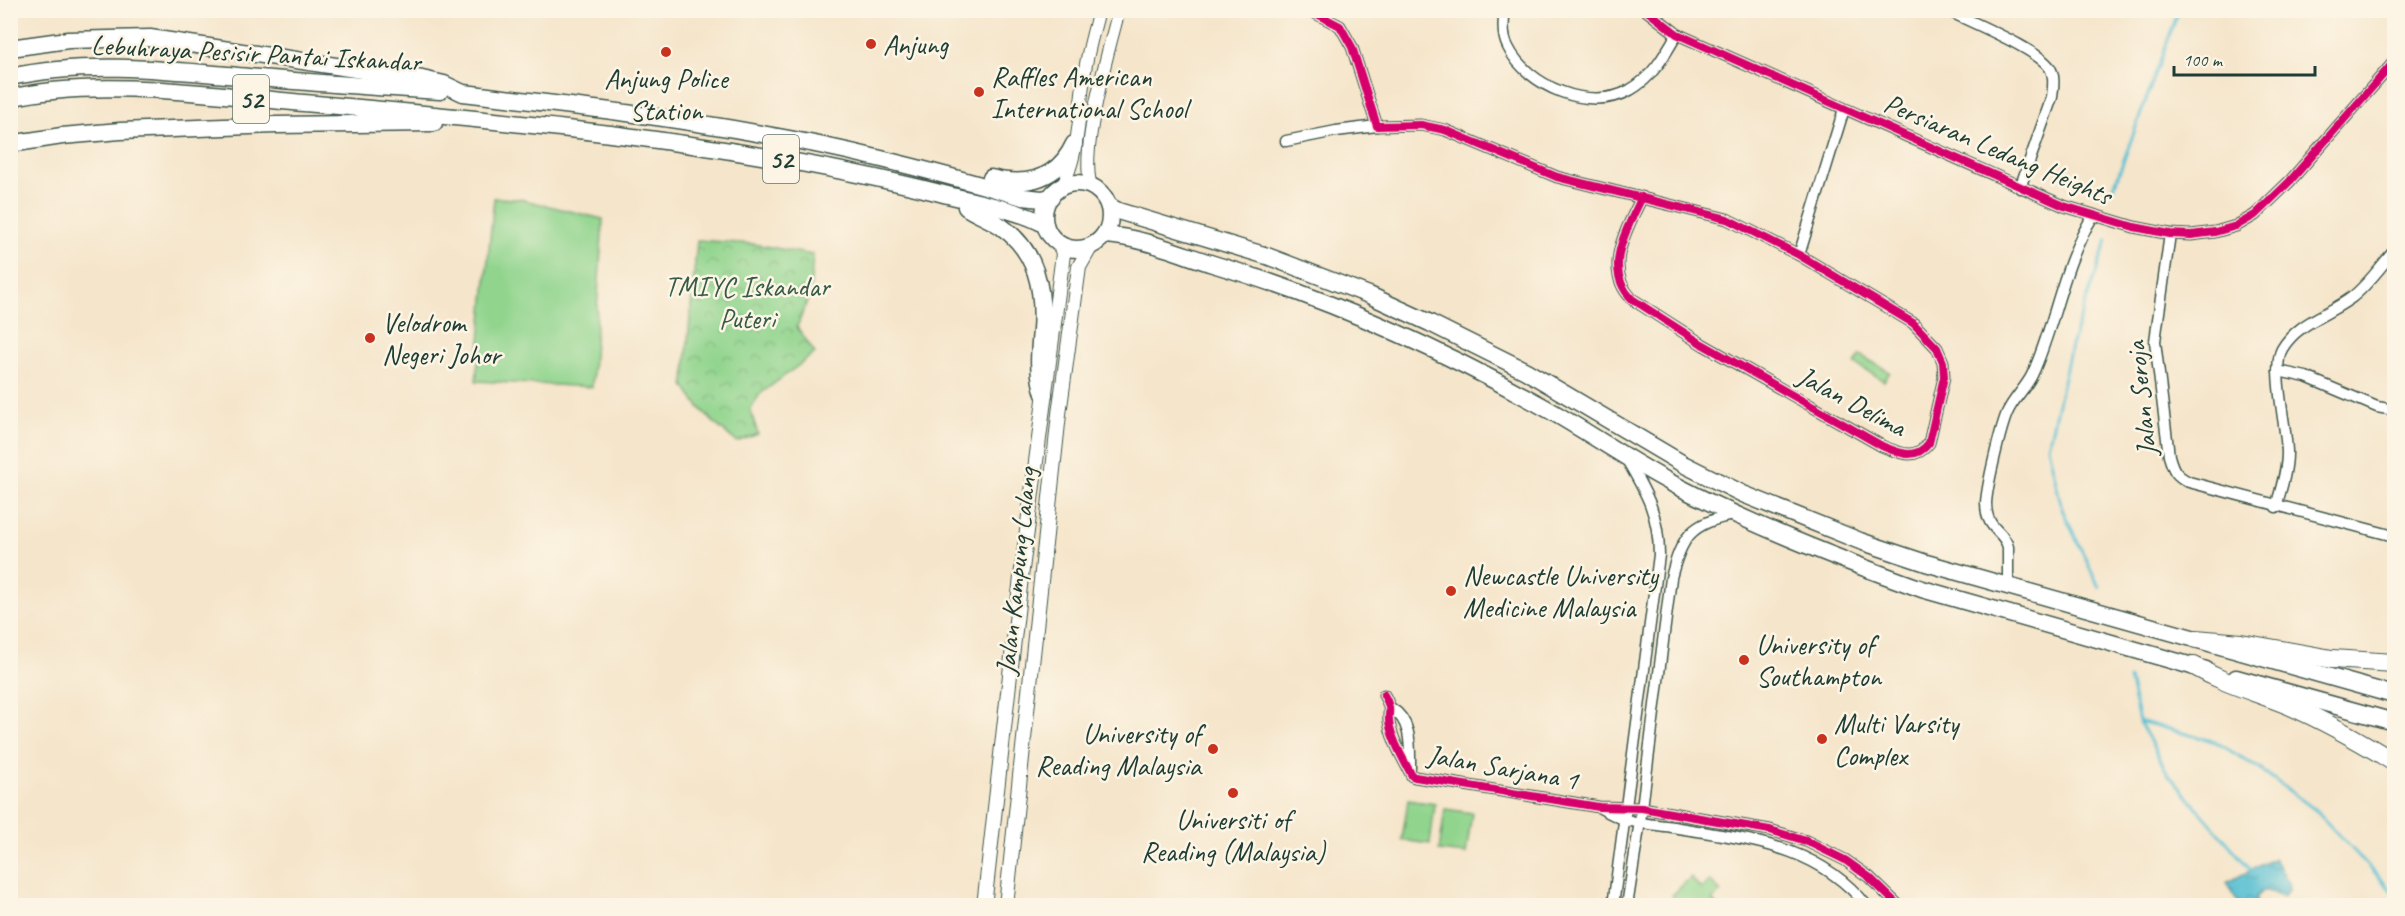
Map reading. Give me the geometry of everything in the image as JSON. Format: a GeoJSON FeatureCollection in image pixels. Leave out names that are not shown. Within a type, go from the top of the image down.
{"type":"FeatureCollection","features":[{"type":"Feature","properties":{"kind":"highway"},"geometry":{"type":"LineString","coordinates":[[10,48],[68,40],[150,38],[422,79],[444,84],[463,93]]}},
{"type":"Feature","properties":{"kind":"highway","name":"Lebuhraya Pesisir Pantai Iskandar"},"geometry":{"type":"LineString","coordinates":[[10,77],[45,71],[99,68],[173,70],[463,93]]}},
{"type":"Feature","properties":{"kind":"highway","name":"Lebuhraya Pesisir Pantai Iskandar"},"geometry":{"type":"LineString","coordinates":[[10,98],[81,90],[176,92],[453,116]]}},
{"type":"Feature","properties":{"kind":"highway","name":"52"},"geometry":{"type":"LineString","coordinates":[[463,93],[613,111],[762,134],[875,157],[1023,197],[1042,199],[1056,192]]}},
{"type":"Feature","properties":{"kind":"highway"},"geometry":{"type":"LineString","coordinates":[[10,144],[62,136],[120,131],[276,125],[430,124],[453,116]]}},
{"type":"Feature","properties":{"kind":"highway","name":"52"},"geometry":{"type":"LineString","coordinates":[[453,116],[663,141],[810,163],[954,197],[1029,217],[1045,225]]}},
{"type":"Feature","properties":{"kind":"highway"},"geometry":{"type":"LineString","coordinates":[[943,174],[972,174],[1010,182],[1035,180],[1054,170],[1066,159],[1074,144]]}},
{"type":"Feature","properties":{"kind":"highway"},"geometry":{"type":"LineString","coordinates":[[1097,241],[1110,219],[1109,206],[1102,194],[1090,186],[1077,183],[1056,192],[1044,213],[1045,225],[1052,238],[1060,244],[1077,249],[1097,241],[1128,238],[1260,278],[1361,317],[1422,344],[1517,392],[1673,484],[1737,515],[1845,560],[1922,589],[2394,722]]}},
{"type":"Feature","properties":{"kind":"highway"},"geometry":{"type":"LineString","coordinates":[[954,197],[975,213],[994,222],[1012,235],[1034,265],[1042,303],[1038,358],[1039,381],[1044,394]]}},
{"type":"Feature","properties":{"kind":"highway"},"geometry":{"type":"LineString","coordinates":[[1109,206],[1125,213],[1267,256],[1369,295],[1526,371],[1683,464],[1743,494],[1860,541],[2008,587],[2394,695]]}},
{"type":"Feature","properties":{"kind":"highway"},"geometry":{"type":"LineString","coordinates":[[2196,639],[2241,643],[2310,657],[2394,663]]}},
{"type":"Feature","properties":{"kind":"highway"},"geometry":{"type":"LineString","coordinates":[[2194,666],[2220,681],[2313,717],[2394,762]]}},
{"type":"Feature","properties":{"kind":"main road","name":"Jalan Kampung Lalang"},"geometry":{"type":"LineString","coordinates":[[1006,906],[1059,414],[1079,267],[1097,241]]}},
{"type":"Feature","properties":{"kind":"main road","name":"Jalan Kampung Lalang"},"geometry":{"type":"LineString","coordinates":[[984,906],[1044,394],[1059,286],[1062,254],[1060,244]]}},
{"type":"Feature","properties":{"kind":"street"},"geometry":{"type":"LineString","coordinates":[[1056,192],[1069,172],[1085,66],[1099,10]]}},
{"type":"Feature","properties":{"kind":"street"},"geometry":{"type":"LineString","coordinates":[[1090,186],[1088,172],[1090,139],[1101,78],[1119,10]]}},
{"type":"Feature","properties":{"kind":"street"},"geometry":{"type":"LineString","coordinates":[[1505,10],[1503,22],[1507,45],[1520,65],[1541,83],[1568,94],[1589,98],[1611,97],[1630,91],[1648,77],[1677,34]]}},
{"type":"Feature","properties":{"kind":"street","name":"Persiaran Ledang Heights"},"geometry":{"type":"LineString","coordinates":[[1646,10],[1677,34],[2020,188],[2093,216],[2170,234],[2191,235],[2215,231],[2236,226],[2255,215],[2290,181],[2391,66]]}},
{"type":"Feature","properties":{"kind":"street"},"geometry":{"type":"LineString","coordinates":[[1947,10],[2030,51],[2044,61],[2051,70],[2054,82],[2052,97],[2020,188]]}},
{"type":"Feature","properties":{"kind":"street"},"geometry":{"type":"LineString","coordinates":[[1315,13],[1340,26],[1352,47],[1377,126]]}},
{"type":"Feature","properties":{"kind":"street"},"geometry":{"type":"LineString","coordinates":[[2391,66],[2394,81]]}},
{"type":"Feature","properties":{"kind":"street"},"geometry":{"type":"LineString","coordinates":[[1799,255],[1844,109]]}},
{"type":"Feature","properties":{"kind":"street"},"geometry":{"type":"LineString","coordinates":[[1286,141],[1377,126],[1421,125],[1445,130],[1557,177],[1642,197]]}},
{"type":"Feature","properties":{"kind":"street","name":"Jalan Delima"},"geometry":{"type":"LineString","coordinates":[[1642,197],[1727,219],[1799,255],[1913,323],[1937,348],[1943,362],[1944,377],[1929,443],[1923,450],[1906,455],[1882,446],[1702,344],[1632,299],[1624,291],[1617,267],[1621,243],[1642,197]]}},
{"type":"Feature","properties":{"kind":"street"},"geometry":{"type":"LineString","coordinates":[[2008,587],[2009,567],[2006,541],[1991,525],[1987,516],[1986,504],[1990,483],[2006,414],[2032,375],[2078,239],[2093,216]]}},
{"type":"Feature","properties":{"kind":"street","name":"Jalan Seroja"},"geometry":{"type":"LineString","coordinates":[[2170,234],[2155,341],[2169,456],[2174,471],[2179,477],[2189,482],[2276,507],[2394,536]]}},
{"type":"Feature","properties":{"kind":"street"},"geometry":{"type":"LineString","coordinates":[[2276,507],[2286,470],[2287,453],[2278,371],[2280,351],[2291,337],[2312,321],[2352,297],[2394,251]]}},
{"type":"Feature","properties":{"kind":"street"},"geometry":{"type":"LineString","coordinates":[[2278,371],[2306,377],[2377,407],[2394,410]]}},
{"type":"Feature","properties":{"kind":"street"},"geometry":{"type":"LineString","coordinates":[[1613,906],[1658,576],[1659,548],[1652,504],[1625,456]]}},
{"type":"Feature","properties":{"kind":"street"},"geometry":{"type":"LineString","coordinates":[[1627,906],[1671,579],[1676,559],[1682,544],[1699,525],[1713,519],[1737,515]]}},
{"type":"Feature","properties":{"kind":"street","name":"Jalan Sarjana 1"},"geometry":{"type":"LineString","coordinates":[[1384,695],[1391,708],[1390,727],[1395,744],[1409,771],[1415,777],[1599,807]]}},
{"type":"Feature","properties":{"kind":"street"},"geometry":{"type":"LineString","coordinates":[[1391,708],[1401,715],[1405,723],[1411,745],[1409,771]]}},
{"type":"Feature","properties":{"kind":"street"},"geometry":{"type":"LineString","coordinates":[[1599,807],[1642,808],[1770,830],[1806,840],[1845,860],[1869,877],[1899,906]]}},
{"type":"Feature","properties":{"kind":"street"},"geometry":{"type":"LineString","coordinates":[[1599,807],[1626,820],[1769,843],[1801,854],[1829,869],[1858,894],[1867,906]]}},
{"type":"Feature","properties":{"kind":"green space"},"geometry":{"type":"Polygon","coordinates":[[[494,198],[520,199],[603,219],[592,387],[476,381],[494,198]]]}},
{"type":"Feature","properties":{"kind":"green space","name":"TMIYC Iskandar Puteri"},"geometry":{"type":"Polygon","coordinates":[[[697,240],[754,244],[813,255],[810,294],[797,327],[815,353],[760,394],[750,409],[758,434],[737,442],[708,416],[684,385],[697,240]]]}},
{"type":"Feature","properties":{"kind":"green space"},"geometry":{"type":"Polygon","coordinates":[[[1860,355],[1890,372],[1884,381],[1855,364],[1860,355]]]}},
{"type":"Feature","properties":{"kind":"green space"},"geometry":{"type":"Polygon","coordinates":[[[1408,800],[1435,804],[1430,844],[1402,840],[1408,800]]]}},
{"type":"Feature","properties":{"kind":"green space"},"geometry":{"type":"Polygon","coordinates":[[[1445,809],[1472,813],[1466,854],[1439,851],[1445,809]]]}},
{"type":"Feature","properties":{"kind":"green space"},"geometry":{"type":"Polygon","coordinates":[[[1691,877],[1701,889],[1710,881],[1721,892],[1712,900],[1716,905],[1681,905],[1672,895],[1691,877]]]}},
{"type":"Feature","properties":{"kind":"water"},"geometry":{"type":"Polygon","coordinates":[[[2274,858],[2288,882],[2289,890],[2283,897],[2262,891],[2256,897],[2256,905],[2240,905],[2226,883],[2274,858]]]}},
{"type":"Feature","properties":{"kind":"waterway"},"geometry":{"type":"LineString","coordinates":[[2112,192],[2179,10]]}},
{"type":"Feature","properties":{"kind":"waterway"},"geometry":{"type":"LineString","coordinates":[[2099,587],[2062,509],[2048,447],[2071,346],[2107,240]]}},
{"type":"Feature","properties":{"kind":"waterway"},"geometry":{"type":"LineString","coordinates":[[2129,679],[2139,721],[2168,774],[2251,870]]}},
{"type":"Feature","properties":{"kind":"waterway"},"geometry":{"type":"LineString","coordinates":[[2139,721],[2216,742],[2260,769],[2314,809],[2394,893]]}},
{"type":"Feature","properties":{"kind":"cycle path"},"geometry":{"type":"LineString","coordinates":[[1646,10],[1677,34],[2064,206],[2134,227],[2170,234],[2191,235],[2215,232],[2236,226],[2255,215],[2290,181],[2394,62]]}},
{"type":"Feature","properties":{"kind":"cycle path"},"geometry":{"type":"LineString","coordinates":[[1315,13],[1340,26],[1352,47],[1377,126],[1421,125],[1445,130],[1557,177],[1727,219],[1799,255],[1913,323],[1937,348],[1943,362],[1944,377],[1929,443],[1924,449],[1907,454],[1882,446],[1702,344],[1632,299],[1623,287],[1618,262],[1624,235],[1636,209],[1642,197]]}},
{"type":"Feature","properties":{"kind":"cycle path"},"geometry":{"type":"LineString","coordinates":[[1384,695],[1389,705],[1392,734],[1412,776],[1599,807],[1642,808],[1770,830],[1806,841],[1845,860],[1869,877],[1899,906]]}},
{"type":"Feature","properties":{"kind":"place","name":"Anjung"},"geometry":{"type":"Point","coordinates":[871,44]}},
{"type":"Feature","properties":{"kind":"place","name":"Anjung Police Station"},"geometry":{"type":"Point","coordinates":[666,52]}},
{"type":"Feature","properties":{"kind":"place","name":"Raffles American International School"},"geometry":{"type":"Point","coordinates":[979,92]}},
{"type":"Feature","properties":{"kind":"place","name":"Velodrom Negeri Johor"},"geometry":{"type":"Point","coordinates":[370,338]}},
{"type":"Feature","properties":{"kind":"place","name":"Newcastle University Medicine Malaysia"},"geometry":{"type":"Point","coordinates":[1451,591]}},
{"type":"Feature","properties":{"kind":"place","name":"University of Southampton"},"geometry":{"type":"Point","coordinates":[1744,660]}},
{"type":"Feature","properties":{"kind":"place","name":"Multi Varsity Complex"},"geometry":{"type":"Point","coordinates":[1822,739]}},
{"type":"Feature","properties":{"kind":"place","name":"University of Reading Malaysia"},"geometry":{"type":"Point","coordinates":[1213,749]}},
{"type":"Feature","properties":{"kind":"place","name":"Universiti of Reading (Malaysia)"},"geometry":{"type":"Point","coordinates":[1233,793]}}]}
